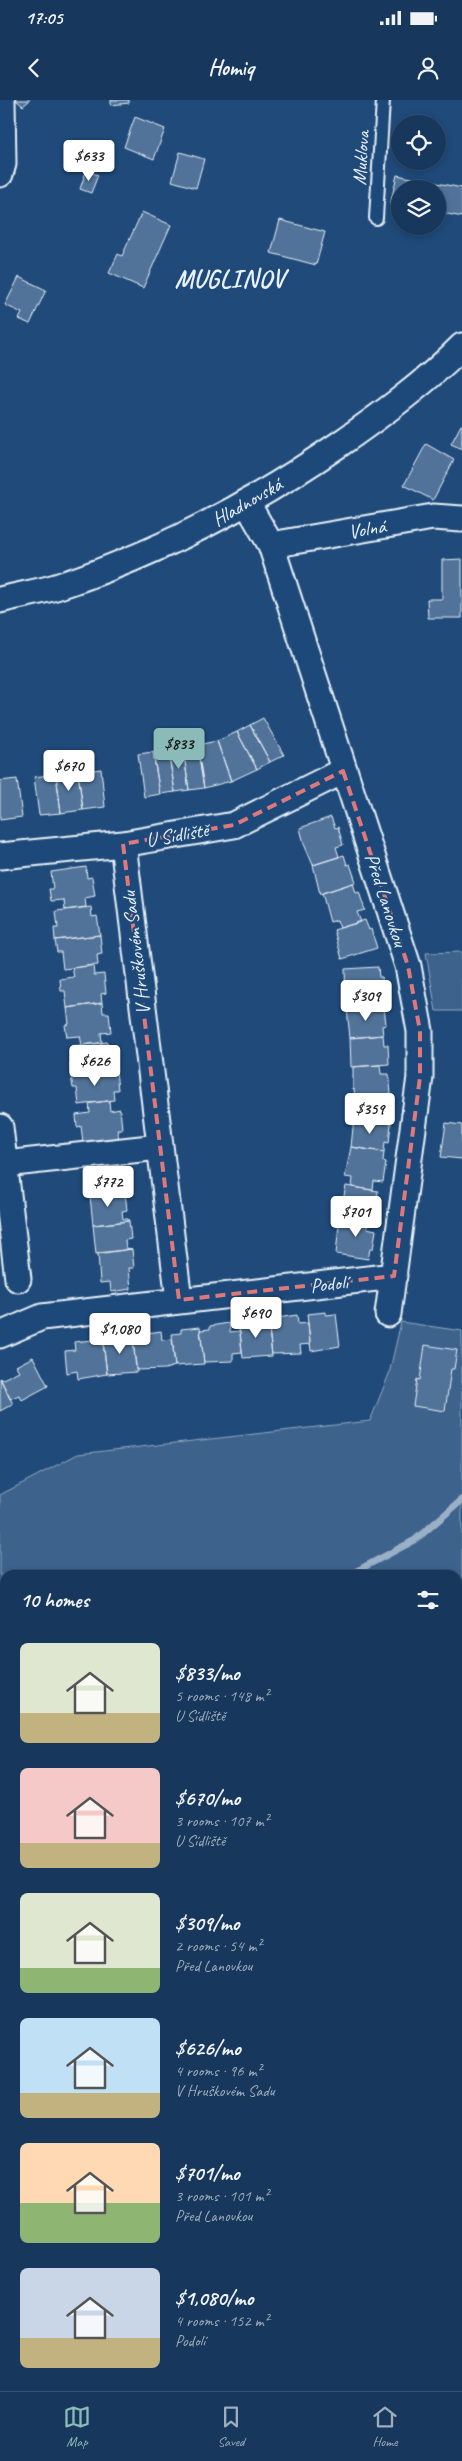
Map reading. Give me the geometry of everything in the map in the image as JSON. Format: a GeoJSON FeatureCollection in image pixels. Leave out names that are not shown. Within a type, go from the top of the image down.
{"type":"FeatureCollection","features":[{"type":"Feature","properties":{"kind":"street"},"geometry":{"type":"LineString","coordinates":[[0,174],[3,164],[2,100]]}},
{"type":"Feature","properties":{"kind":"street","name":"Hladnovská"},"geometry":{"type":"LineString","coordinates":[[0,600],[57,586],[129,561],[196,530],[247,503],[364,427],[418,386],[462,346]]}},
{"type":"Feature","properties":{"kind":"street","name":"Před Lanovkou"},"geometry":{"type":"LineString","coordinates":[[247,503],[271,545],[408,966],[420,1031],[420,1077],[388,1314]]}},
{"type":"Feature","properties":{"kind":"street","name":"Volná"},"geometry":{"type":"LineString","coordinates":[[271,545],[433,517],[462,519]]}},
{"type":"Feature","properties":{"kind":"street","name":"U Sídliště"},"geometry":{"type":"LineString","coordinates":[[0,856],[123,844],[234,825],[343,771]]}},
{"type":"Feature","properties":{"kind":"street","name":"V Hruškovém Sadu"},"geometry":{"type":"LineString","coordinates":[[123,844],[179,1300]]}},
{"type":"Feature","properties":{"kind":"street"},"geometry":{"type":"LineString","coordinates":[[0,1127],[18,1279]]}},
{"type":"Feature","properties":{"kind":"street"},"geometry":{"type":"LineString","coordinates":[[5,1164],[159,1147]]}},
{"type":"Feature","properties":{"kind":"street","name":"Podolí"},"geometry":{"type":"LineString","coordinates":[[0,1335],[42,1317],[394,1276]]}},
{"type":"Feature","properties":{"kind":"lane","name":"Muklova"},"geometry":{"type":"LineString","coordinates":[[376,218],[383,100]]}},
{"type":"Feature","properties":{"kind":"highlighted area"},"geometry":{"type":"Polygon","coordinates":[[[343,771],[408,966],[420,1031],[420,1077],[394,1276],[179,1300],[123,844],[234,825],[343,771]]]}},
{"type":"Feature","properties":{"kind":"shaded area"},"geometry":{"type":"Polygon","coordinates":[[[462,952],[462,1011],[436,1011],[426,953],[462,952]]]}},
{"type":"Feature","properties":{"kind":"shaded area"},"geometry":{"type":"Polygon","coordinates":[[[401,1322],[462,1331],[462,1570],[0,1570],[0,1495],[78,1454],[370,1421],[389,1374],[401,1322]]]}},
{"type":"Feature","properties":{"kind":"building"},"geometry":{"type":"Polygon","coordinates":[[[16,100],[30,100],[23,106],[16,100]]]}},
{"type":"Feature","properties":{"kind":"building"},"geometry":{"type":"Polygon","coordinates":[[[111,100],[129,100],[129,103],[111,105],[111,100]]]}},
{"type":"Feature","properties":{"kind":"building"},"geometry":{"type":"Polygon","coordinates":[[[135,117],[165,129],[154,159],[124,147],[135,117]]]}},
{"type":"Feature","properties":{"kind":"building"},"geometry":{"type":"Polygon","coordinates":[[[180,152],[204,159],[196,188],[172,181],[180,152]]]}},
{"type":"Feature","properties":{"kind":"building"},"geometry":{"type":"Polygon","coordinates":[[[86,171],[98,175],[91,193],[80,189],[86,171]]]}},
{"type":"Feature","properties":{"kind":"building"},"geometry":{"type":"Polygon","coordinates":[[[397,175],[422,180],[396,180],[397,175]]]}},
{"type":"Feature","properties":{"kind":"building"},"geometry":{"type":"Polygon","coordinates":[[[446,185],[462,188],[462,217],[446,214],[446,185]]]}},
{"type":"Feature","properties":{"kind":"building"},"geometry":{"type":"Polygon","coordinates":[[[142,212],[171,225],[143,288],[109,273],[118,254],[122,256],[142,212]]]}},
{"type":"Feature","properties":{"kind":"building"},"geometry":{"type":"Polygon","coordinates":[[[280,220],[325,232],[316,265],[271,253],[280,220]]]}},
{"type":"Feature","properties":{"kind":"building"},"geometry":{"type":"Polygon","coordinates":[[[19,277],[46,290],[30,324],[19,319],[22,313],[5,305],[19,277]]]}},
{"type":"Feature","properties":{"kind":"building"},"geometry":{"type":"Polygon","coordinates":[[[462,425],[462,449],[451,444],[462,425]]]}},
{"type":"Feature","properties":{"kind":"building"},"geometry":{"type":"Polygon","coordinates":[[[426,444],[454,460],[433,500],[404,485],[426,444]]]}},
{"type":"Feature","properties":{"kind":"building"},"geometry":{"type":"Polygon","coordinates":[[[462,559],[462,618],[428,618],[427,599],[442,599],[442,560],[462,559]]]}},
{"type":"Feature","properties":{"kind":"building"},"geometry":{"type":"Polygon","coordinates":[[[263,718],[284,755],[270,762],[250,725],[263,718]]]}},
{"type":"Feature","properties":{"kind":"building"},"geometry":{"type":"Polygon","coordinates":[[[250,725],[270,762],[257,769],[237,732],[250,725]]]}},
{"type":"Feature","properties":{"kind":"building"},"geometry":{"type":"Polygon","coordinates":[[[237,732],[257,769],[231,781],[217,741],[237,732]]]}},
{"type":"Feature","properties":{"kind":"building"},"geometry":{"type":"Polygon","coordinates":[[[217,741],[231,781],[204,788],[197,745],[217,741]]]}},
{"type":"Feature","properties":{"kind":"building"},"geometry":{"type":"Polygon","coordinates":[[[197,745],[204,788],[189,790],[183,748],[197,745]]]}},
{"type":"Feature","properties":{"kind":"building"},"geometry":{"type":"Polygon","coordinates":[[[183,748],[189,790],[175,792],[168,750],[183,748]]]}},
{"type":"Feature","properties":{"kind":"building"},"geometry":{"type":"Polygon","coordinates":[[[168,750],[175,792],[160,794],[153,752],[168,750]]]}},
{"type":"Feature","properties":{"kind":"building"},"geometry":{"type":"Polygon","coordinates":[[[153,752],[160,794],[144,797],[138,754],[153,752]]]}},
{"type":"Feature","properties":{"kind":"building"},"geometry":{"type":"Polygon","coordinates":[[[101,769],[105,807],[83,810],[78,772],[101,769]]]}},
{"type":"Feature","properties":{"kind":"building"},"geometry":{"type":"Polygon","coordinates":[[[78,772],[83,810],[61,813],[56,774],[78,772]]]}},
{"type":"Feature","properties":{"kind":"building"},"geometry":{"type":"Polygon","coordinates":[[[56,774],[61,813],[39,815],[34,777],[56,774]]]}},
{"type":"Feature","properties":{"kind":"building"},"geometry":{"type":"Polygon","coordinates":[[[17,779],[22,817],[0,820],[0,781],[17,779]]]}},
{"type":"Feature","properties":{"kind":"building"},"geometry":{"type":"Polygon","coordinates":[[[331,817],[335,828],[338,827],[343,845],[336,847],[339,857],[313,865],[304,844],[300,828],[331,817]]]}},
{"type":"Feature","properties":{"kind":"building"},"geometry":{"type":"Polygon","coordinates":[[[344,855],[347,865],[350,864],[356,882],[320,894],[313,865],[344,855]]]}},
{"type":"Feature","properties":{"kind":"building"},"geometry":{"type":"Polygon","coordinates":[[[86,867],[87,878],[92,877],[95,896],[85,898],[86,907],[65,910],[64,900],[51,901],[49,889],[53,889],[51,872],[86,867]]]}},
{"type":"Feature","properties":{"kind":"building"},"geometry":{"type":"Polygon","coordinates":[[[353,883],[356,893],[359,892],[365,910],[357,912],[361,922],[340,928],[337,920],[330,922],[322,893],[353,883]]]}},
{"type":"Feature","properties":{"kind":"building"},"geometry":{"type":"Polygon","coordinates":[[[91,907],[92,917],[97,916],[100,935],[55,940],[54,928],[58,928],[56,911],[91,907]]]}},
{"type":"Feature","properties":{"kind":"building"},"geometry":{"type":"Polygon","coordinates":[[[365,920],[369,930],[371,929],[377,948],[342,959],[334,930],[365,920]]]}},
{"type":"Feature","properties":{"kind":"building"},"geometry":{"type":"Polygon","coordinates":[[[100,935],[102,954],[97,955],[98,965],[63,969],[61,952],[57,952],[55,940],[100,935]]]}},
{"type":"Feature","properties":{"kind":"building"},"geometry":{"type":"Polygon","coordinates":[[[93,965],[94,975],[104,974],[106,993],[101,994],[102,1003],[67,1008],[65,991],[61,991],[60,979],[74,977],[72,968],[93,965]]]}},
{"type":"Feature","properties":{"kind":"building"},"geometry":{"type":"Polygon","coordinates":[[[378,967],[379,977],[382,977],[384,997],[375,997],[376,1006],[354,1008],[354,999],[346,999],[345,969],[378,967]]]}},
{"type":"Feature","properties":{"kind":"building"},"geometry":{"type":"Polygon","coordinates":[[[102,1003],[103,1013],[109,1013],[111,1032],[101,1033],[102,1043],[82,1045],[80,1036],[67,1037],[65,1025],[69,1024],[67,1008],[102,1003]]]}},
{"type":"Feature","properties":{"kind":"building"},"geometry":{"type":"Polygon","coordinates":[[[384,1006],[386,1025],[382,1026],[383,1035],[350,1038],[347,1009],[384,1006]]]}},
{"type":"Feature","properties":{"kind":"building"},"geometry":{"type":"Polygon","coordinates":[[[383,1035],[384,1045],[388,1045],[389,1064],[351,1067],[350,1038],[383,1035]]]}},
{"type":"Feature","properties":{"kind":"building"},"geometry":{"type":"Polygon","coordinates":[[[107,1042],[108,1052],[113,1052],[116,1071],[71,1076],[70,1064],[74,1063],[72,1046],[107,1042]]]}},
{"type":"Feature","properties":{"kind":"building"},"geometry":{"type":"Polygon","coordinates":[[[380,1065],[381,1074],[389,1074],[391,1094],[388,1094],[389,1104],[356,1107],[353,1090],[353,1067],[380,1065]]]}},
{"type":"Feature","properties":{"kind":"building"},"geometry":{"type":"Polygon","coordinates":[[[116,1071],[118,1090],[113,1090],[114,1100],[79,1105],[77,1088],[73,1088],[71,1076],[116,1071]]]}},
{"type":"Feature","properties":{"kind":"building"},"geometry":{"type":"Polygon","coordinates":[[[109,1101],[110,1111],[120,1109],[122,1129],[117,1129],[119,1139],[83,1143],[81,1126],[77,1127],[76,1115],[90,1113],[89,1103],[109,1101]]]}},
{"type":"Feature","properties":{"kind":"building"},"geometry":{"type":"Polygon","coordinates":[[[354,1118],[391,1123],[389,1143],[385,1142],[384,1152],[351,1147],[354,1118]]]}},
{"type":"Feature","properties":{"kind":"building"},"geometry":{"type":"Polygon","coordinates":[[[446,1123],[462,1125],[462,1159],[441,1157],[446,1123]]]}},
{"type":"Feature","properties":{"kind":"building"},"geometry":{"type":"Polygon","coordinates":[[[351,1147],[384,1152],[383,1161],[386,1162],[383,1182],[374,1181],[373,1190],[352,1187],[353,1178],[345,1177],[351,1147]]]}},
{"type":"Feature","properties":{"kind":"building"},"geometry":{"type":"Polygon","coordinates":[[[122,1162],[124,1181],[118,1182],[119,1190],[125,1192],[90,1196],[86,1166],[122,1162]]]}},
{"type":"Feature","properties":{"kind":"building"},"geometry":{"type":"Polygon","coordinates":[[[346,1186],[378,1191],[377,1201],[380,1201],[377,1220],[340,1215],[346,1186]]]}},
{"type":"Feature","properties":{"kind":"building"},"geometry":{"type":"Polygon","coordinates":[[[125,1192],[127,1210],[122,1211],[123,1219],[128,1219],[129,1221],[93,1225],[90,1196],[125,1192]]]}},
{"type":"Feature","properties":{"kind":"building"},"geometry":{"type":"Polygon","coordinates":[[[348,1216],[369,1219],[367,1228],[376,1230],[373,1249],[370,1249],[368,1259],[336,1254],[339,1224],[346,1225],[348,1216]]]}},
{"type":"Feature","properties":{"kind":"building"},"geometry":{"type":"Polygon","coordinates":[[[129,1221],[131,1239],[125,1240],[126,1248],[132,1249],[96,1254],[93,1225],[129,1221]]]}},
{"type":"Feature","properties":{"kind":"building"},"geometry":{"type":"Polygon","coordinates":[[[132,1249],[134,1268],[129,1268],[131,1289],[111,1292],[110,1282],[100,1283],[98,1253],[132,1249]]]}},
{"type":"Feature","properties":{"kind":"building"},"geometry":{"type":"Polygon","coordinates":[[[326,1312],[326,1315],[336,1314],[340,1346],[311,1351],[307,1314],[326,1312]]]}},
{"type":"Feature","properties":{"kind":"building"},"geometry":{"type":"Polygon","coordinates":[[[297,1315],[298,1324],[308,1323],[310,1344],[300,1345],[301,1353],[272,1354],[268,1322],[278,1321],[277,1318],[297,1315]]]}},
{"type":"Feature","properties":{"kind":"building"},"geometry":{"type":"Polygon","coordinates":[[[268,1319],[272,1356],[243,1358],[239,1326],[249,1325],[249,1321],[268,1319]]]}},
{"type":"Feature","properties":{"kind":"building"},"geometry":{"type":"Polygon","coordinates":[[[229,1323],[230,1332],[240,1331],[242,1352],[233,1353],[233,1361],[204,1362],[200,1330],[210,1329],[210,1326],[229,1323]]]}},
{"type":"Feature","properties":{"kind":"building"},"geometry":{"type":"Polygon","coordinates":[[[200,1327],[204,1364],[175,1366],[172,1334],[181,1333],[181,1329],[200,1327]]]}},
{"type":"Feature","properties":{"kind":"building"},"geometry":{"type":"Polygon","coordinates":[[[161,1331],[162,1340],[172,1339],[175,1366],[165,1369],[136,1370],[133,1338],[142,1337],[142,1334],[161,1331]]]}},
{"type":"Feature","properties":{"kind":"building"},"geometry":{"type":"Polygon","coordinates":[[[132,1335],[137,1372],[107,1374],[103,1342],[113,1340],[113,1337],[132,1335]]]}},
{"type":"Feature","properties":{"kind":"building"},"geometry":{"type":"Polygon","coordinates":[[[93,1340],[93,1343],[103,1342],[107,1374],[78,1379],[77,1371],[67,1373],[65,1351],[75,1350],[74,1342],[93,1340]]]}},
{"type":"Feature","properties":{"kind":"building"},"geometry":{"type":"Polygon","coordinates":[[[425,1345],[457,1350],[454,1369],[451,1369],[445,1411],[413,1406],[417,1379],[420,1380],[425,1345]]]}},
{"type":"Feature","properties":{"kind":"building"},"geometry":{"type":"Polygon","coordinates":[[[33,1357],[48,1386],[22,1400],[19,1395],[10,1399],[1,1380],[19,1371],[16,1366],[33,1357]]]}},
{"type":"Feature","properties":{"kind":"building"},"geometry":{"type":"Polygon","coordinates":[[[0,1378],[13,1404],[0,1411],[0,1378]]]}},
{"type":"Feature","properties":{"kind":"waterway"},"geometry":{"type":"LineString","coordinates":[[358,1570],[415,1540],[462,1500]]}},
{"type":"Feature","properties":{"kind":"district","name":"MUGLINOV"},"geometry":{"type":"Point","coordinates":[230,279]}}]}
